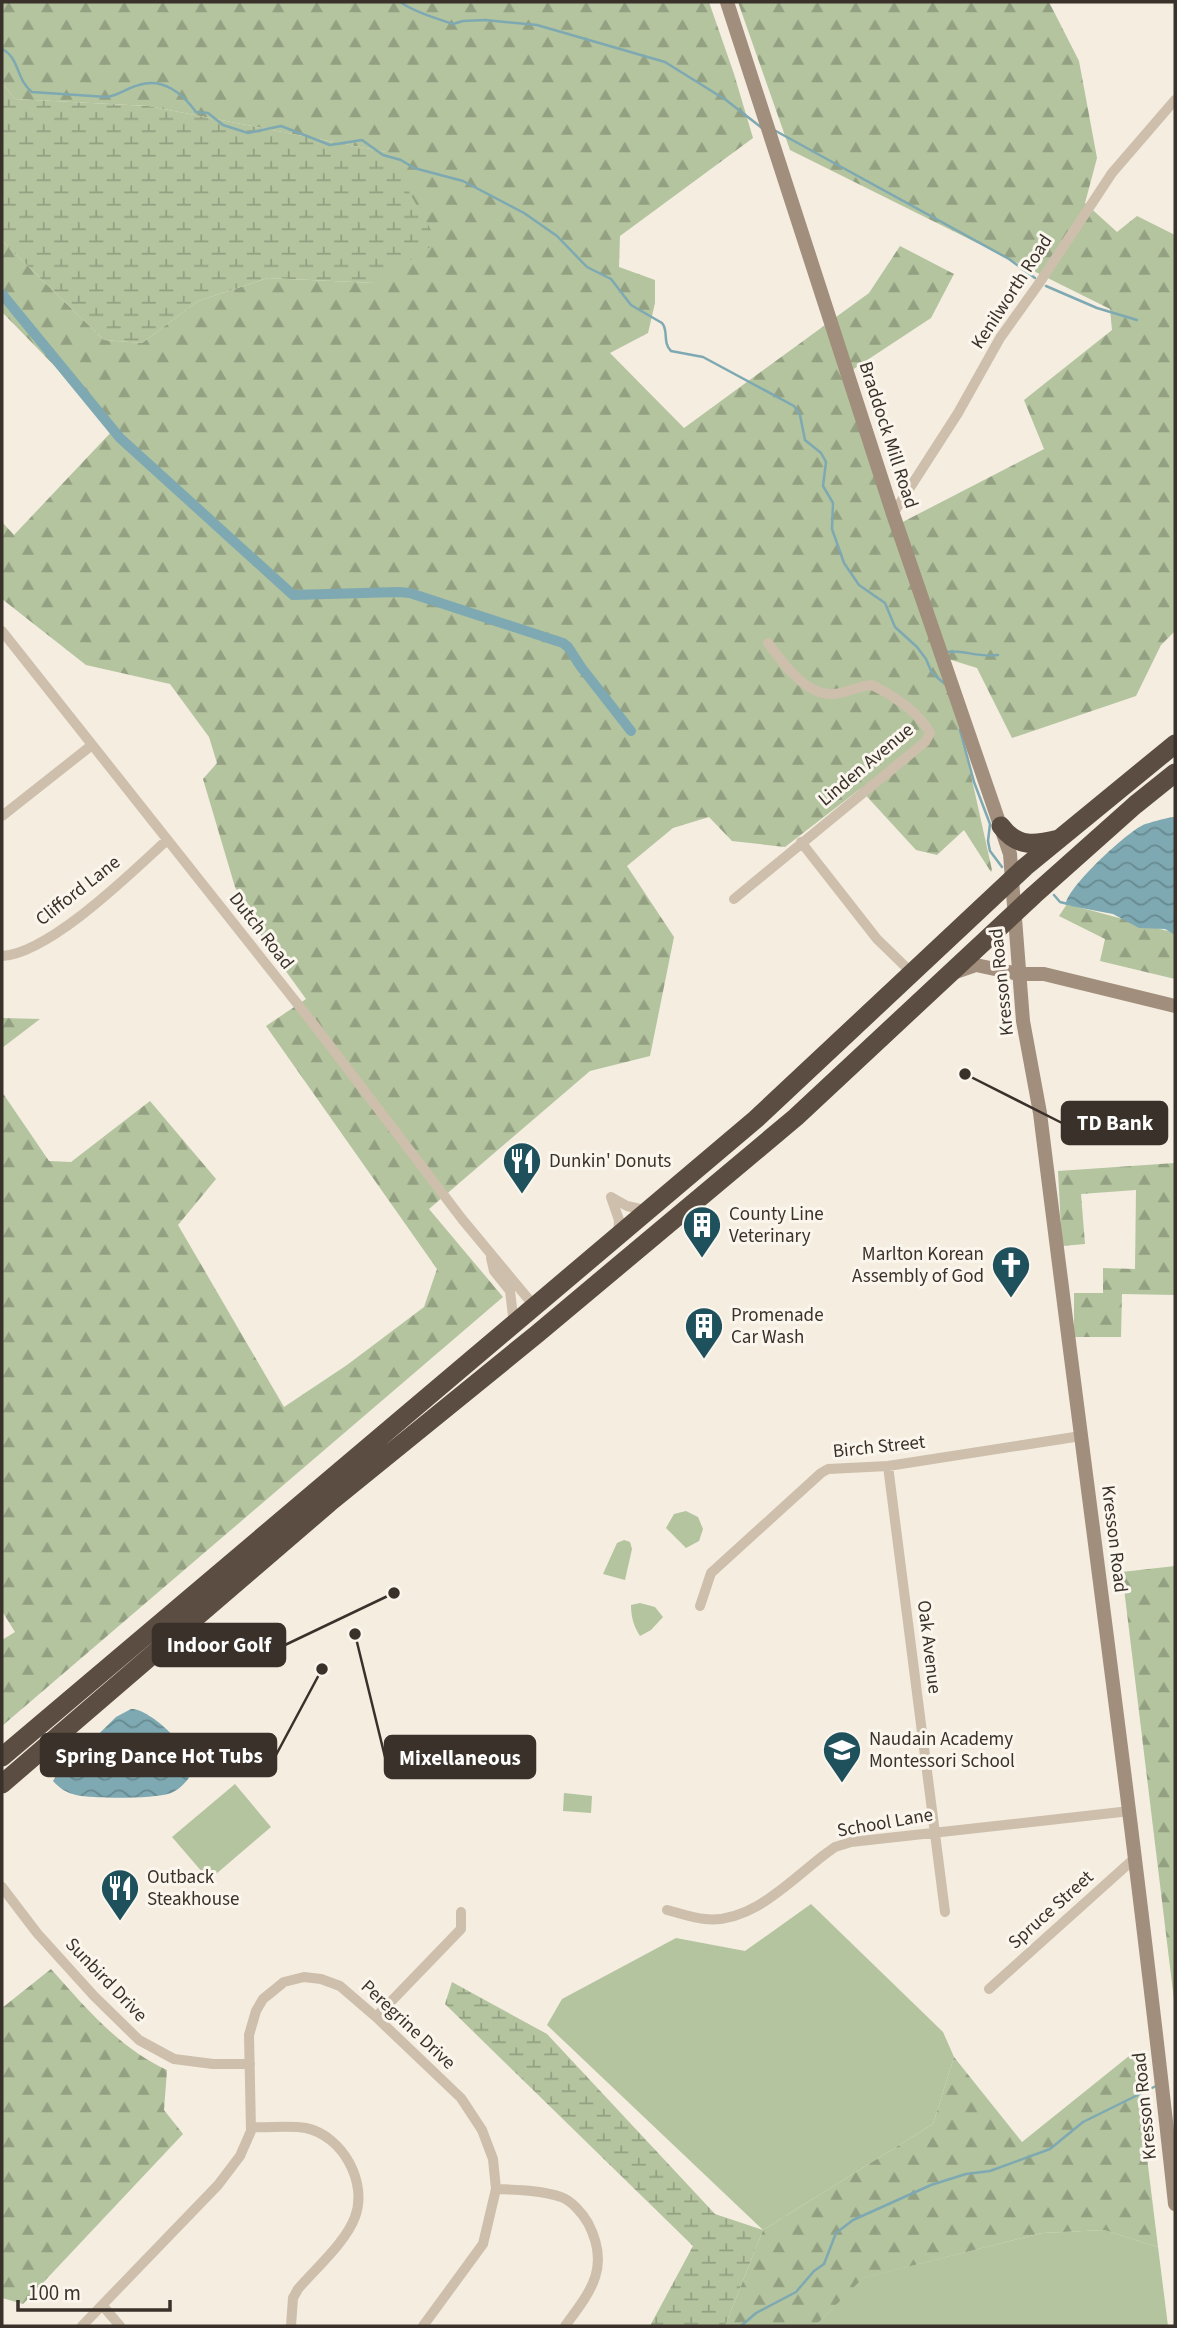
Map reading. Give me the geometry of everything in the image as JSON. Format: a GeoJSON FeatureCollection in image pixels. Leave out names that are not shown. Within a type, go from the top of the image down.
{"type":"FeatureCollection","features":[{"type":"Feature","properties":{"kind":"highway"},"geometry":{"type":"LineString","coordinates":[[2,1757],[756,1119],[1012,880],[1175,744]]}},
{"type":"Feature","properties":{"kind":"highway"},"geometry":{"type":"LineString","coordinates":[[2,1784],[329,1503],[796,1118],[1126,813],[1175,773]]}},
{"type":"Feature","properties":{"kind":"highway"},"geometry":{"type":"LineString","coordinates":[[1001,826],[1013,839],[1025,844],[1035,845],[1064,838]]}},
{"type":"Feature","properties":{"kind":"highway"},"geometry":{"type":"LineString","coordinates":[[505,1357],[510,1344],[532,1325],[535,1307]]}},
{"type":"Feature","properties":{"kind":"main road","name":"Braddock Mill Road"},"geometry":{"type":"LineString","coordinates":[[727,2],[893,514],[1001,826],[1010,854],[1012,880]]}},
{"type":"Feature","properties":{"kind":"main road","name":"Kresson Road"},"geometry":{"type":"LineString","coordinates":[[1012,880],[1023,1021],[1040,1113],[1136,1857],[1175,2204]]}},
{"type":"Feature","properties":{"kind":"main road"},"geometry":{"type":"LineString","coordinates":[[950,974],[974,965],[1018,974],[1044,974],[1175,1006]]}},
{"type":"Feature","properties":{"kind":"street","name":"Kenilworth Road"},"geometry":{"type":"LineString","coordinates":[[893,514],[958,413],[1000,338],[1041,282],[1112,173],[1175,100]]}},
{"type":"Feature","properties":{"kind":"street","name":"Dutch Road"},"geometry":{"type":"LineString","coordinates":[[2,631],[315,1026],[373,1105],[491,1255],[535,1307]]}},
{"type":"Feature","properties":{"kind":"street","name":"Linden Avenue"},"geometry":{"type":"LineString","coordinates":[[734,900],[925,741],[929,733],[905,706],[872,685],[834,694],[819,693],[783,664],[768,643]]}},
{"type":"Feature","properties":{"kind":"street"},"geometry":{"type":"LineString","coordinates":[[2,816],[92,745]]}},
{"type":"Feature","properties":{"kind":"street","name":"Clifford Lane"},"geometry":{"type":"LineString","coordinates":[[2,956],[33,947],[58,932],[167,840]]}},
{"type":"Feature","properties":{"kind":"street"},"geometry":{"type":"LineString","coordinates":[[802,842],[877,939],[913,974]]}},
{"type":"Feature","properties":{"kind":"street"},"geometry":{"type":"LineString","coordinates":[[618,1237],[619,1220],[611,1196],[627,1206],[649,1211]]}},
{"type":"Feature","properties":{"kind":"street","name":"Dutch Road"},"geometry":{"type":"LineString","coordinates":[[491,1255],[494,1270],[510,1291],[514,1324]]}},
{"type":"Feature","properties":{"kind":"street","name":"Birch Street"},"geometry":{"type":"LineString","coordinates":[[700,1605],[711,1573],[828,1469],[888,1466],[1081,1436]]}},
{"type":"Feature","properties":{"kind":"street","name":"Oak Avenue"},"geometry":{"type":"LineString","coordinates":[[888,1466],[945,1912]]}},
{"type":"Feature","properties":{"kind":"street","name":"School Lane"},"geometry":{"type":"LineString","coordinates":[[667,1909],[696,1918],[729,1918],[748,1912],[835,1847],[851,1842],[1130,1811]]}},
{"type":"Feature","properties":{"kind":"street","name":"Spruce Street"},"geometry":{"type":"LineString","coordinates":[[989,1989],[1136,1857]]}},
{"type":"Feature","properties":{"kind":"street","name":"Sunbird Drive"},"geometry":{"type":"LineString","coordinates":[[2,1887],[46,1943],[139,2040],[174,2059],[213,2064],[250,2064]]}},
{"type":"Feature","properties":{"kind":"street"},"geometry":{"type":"LineString","coordinates":[[376,2017],[460,1929],[461,1912]]}},
{"type":"Feature","properties":{"kind":"street","name":"Peregrine Drive"},"geometry":{"type":"LineString","coordinates":[[82,2326],[218,2185],[240,2156],[252,2127],[249,2035],[256,2011],[264,1999],[284,1982],[304,1977],[321,1979],[340,1986],[461,2098],[482,2130],[492,2159],[496,2189],[483,2244],[424,2326]]}},
{"type":"Feature","properties":{"kind":"street"},"geometry":{"type":"LineString","coordinates":[[252,2127],[305,2128],[321,2134],[347,2160],[359,2187],[360,2198],[355,2219],[347,2233],[293,2298],[291,2326]]}},
{"type":"Feature","properties":{"kind":"street"},"geometry":{"type":"LineString","coordinates":[[496,2189],[530,2190],[564,2197],[584,2218],[593,2233],[598,2248],[599,2268],[591,2291],[565,2326]]}},
{"type":"Feature","properties":{"kind":"street"},"geometry":{"type":"LineString","coordinates":[[103,2306],[120,2326]]}},
{"type":"Feature","properties":{"kind":"green space"},"geometry":{"type":"Polygon","coordinates":[[[2,2],[709,2],[753,138],[620,236],[619,267],[655,280],[655,303],[648,333],[610,353],[684,428],[869,293],[900,246],[954,274],[931,318],[846,374],[895,526],[1044,449],[1024,400],[1112,330],[1110,309],[790,150],[738,2],[1049,2],[1079,61],[1097,158],[1085,203],[1117,232],[1137,216],[1175,235],[1175,631],[1161,645],[1136,696],[1012,738],[977,668],[945,658],[991,872],[964,830],[937,855],[916,850],[860,789],[785,847],[732,841],[709,817],[673,828],[627,866],[674,937],[650,1056],[590,1071],[429,1209],[503,1297],[2,1726],[2,1640],[15,1632],[2,1611],[2,1092],[49,1161],[71,1162],[150,1101],[216,1179],[178,1225],[284,1407],[347,1365],[424,1307],[437,1269],[266,1026],[306,999],[264,941],[235,887],[203,779],[217,763],[209,737],[170,684],[86,665],[2,599],[2,522],[14,535],[115,428],[2,312],[2,241],[104,340],[142,343],[198,301],[268,278],[375,283],[386,152],[148,106],[15,99],[2,83],[2,2]]]}},
{"type":"Feature","properties":{"kind":"green space"},"geometry":{"type":"Polygon","coordinates":[[[2,83],[15,99],[148,106],[386,152],[438,242],[375,283],[268,278],[198,301],[142,343],[104,340],[2,241],[2,83]]]}},
{"type":"Feature","properties":{"kind":"green space"},"geometry":{"type":"Polygon","coordinates":[[[1067,904],[1175,933],[1175,979],[1100,961],[1105,939],[1059,916],[1067,904]]]}},
{"type":"Feature","properties":{"kind":"green space"},"geometry":{"type":"Polygon","coordinates":[[[2,1018],[40,1019],[2,1048],[2,1018]]]}},
{"type":"Feature","properties":{"kind":"green space"},"geometry":{"type":"Polygon","coordinates":[[[1175,1163],[1175,1295],[1122,1294],[1121,1337],[1074,1337],[1074,1293],[1103,1293],[1103,1268],[1135,1269],[1136,1190],[1081,1194],[1085,1244],[1062,1246],[1058,1171],[1175,1163]]]}},
{"type":"Feature","properties":{"kind":"green space"},"geometry":{"type":"Polygon","coordinates":[[[686,1511],[698,1517],[703,1529],[699,1541],[686,1548],[666,1528],[674,1514],[686,1511]]]}},
{"type":"Feature","properties":{"kind":"green space"},"geometry":{"type":"Polygon","coordinates":[[[624,1540],[630,1542],[632,1549],[625,1580],[603,1574],[617,1543],[624,1540]]]}},
{"type":"Feature","properties":{"kind":"green space"},"geometry":{"type":"Polygon","coordinates":[[[1175,1566],[1175,2008],[1122,1572],[1175,1566]]]}},
{"type":"Feature","properties":{"kind":"green space"},"geometry":{"type":"Polygon","coordinates":[[[640,1603],[655,1607],[663,1617],[651,1630],[640,1636],[633,1622],[631,1605],[640,1603]]]}},
{"type":"Feature","properties":{"kind":"green space"},"geometry":{"type":"Polygon","coordinates":[[[235,1784],[271,1827],[209,1880],[172,1837],[235,1784]]]}},
{"type":"Feature","properties":{"kind":"green space"},"geometry":{"type":"Polygon","coordinates":[[[564,1793],[592,1796],[591,1813],[563,1811],[564,1793]]]}},
{"type":"Feature","properties":{"kind":"green space"},"geometry":{"type":"Polygon","coordinates":[[[811,1904],[943,2032],[954,2057],[933,2124],[763,2230],[547,2025],[562,1999],[676,1938],[745,1951],[811,1904]]]}},
{"type":"Feature","properties":{"kind":"green space"},"geometry":{"type":"Polygon","coordinates":[[[51,1969],[118,2039],[167,2070],[164,2110],[183,2134],[23,2304],[2,2298],[2,2008],[51,1969]]]}},
{"type":"Feature","properties":{"kind":"green space"},"geometry":{"type":"Polygon","coordinates":[[[452,1982],[547,2034],[715,2214],[763,2230],[725,2326],[650,2326],[693,2246],[445,2004],[452,1982]]]}},
{"type":"Feature","properties":{"kind":"green space"},"geometry":{"type":"Polygon","coordinates":[[[1134,2052],[1158,2247],[1104,2230],[1042,2233],[863,2278],[815,2326],[725,2326],[763,2230],[933,2124],[954,2057],[1022,2142],[1134,2052]]]}},
{"type":"Feature","properties":{"kind":"green space"},"geometry":{"type":"Polygon","coordinates":[[[1104,2230],[1158,2247],[1168,2326],[815,2326],[862,2278],[1042,2233],[1104,2230]]]}},
{"type":"Feature","properties":{"kind":"water"},"geometry":{"type":"Polygon","coordinates":[[[1175,817],[1175,935],[1165,929],[1139,928],[1113,914],[1066,903],[1077,884],[1124,838],[1143,825],[1175,817]]]}},
{"type":"Feature","properties":{"kind":"water"},"geometry":{"type":"Polygon","coordinates":[[[131,1709],[160,1723],[187,1753],[194,1770],[178,1789],[171,1793],[151,1796],[97,1797],[66,1792],[55,1784],[53,1781],[56,1776],[116,1717],[131,1709]]]}},
{"type":"Feature","properties":{"kind":"waterway"},"geometry":{"type":"LineString","coordinates":[[400,2],[453,24],[485,20],[537,25],[665,62],[726,100],[762,128]]}},
{"type":"Feature","properties":{"kind":"waterway"},"geometry":{"type":"LineString","coordinates":[[2,49],[12,58],[23,81],[32,92],[107,97],[139,85],[156,83],[179,93],[196,112],[208,113],[223,125],[248,133],[281,126],[330,145],[362,140],[383,155],[401,160],[414,168],[463,181],[524,213],[557,236],[587,267],[611,279],[631,305],[662,323],[671,351],[703,357],[794,406],[800,415],[805,440],[821,453],[826,462],[823,486],[833,503],[832,529],[844,563],[859,585],[885,603],[895,627],[917,647],[932,673],[945,684]]}},
{"type":"Feature","properties":{"kind":"waterway"},"geometry":{"type":"LineString","coordinates":[[774,130],[1009,259],[1035,278]]}},
{"type":"Feature","properties":{"kind":"waterway"},"geometry":{"type":"LineString","coordinates":[[1046,286],[1097,308],[1137,320]]}},
{"type":"Feature","properties":{"kind":"waterway"},"geometry":{"type":"LineString","coordinates":[[2,294],[120,438],[293,595],[410,593],[563,643],[631,731]]}},
{"type":"Feature","properties":{"kind":"waterway"},"geometry":{"type":"LineString","coordinates":[[946,652],[998,655]]}},
{"type":"Feature","properties":{"kind":"waterway"},"geometry":{"type":"LineString","coordinates":[[960,730],[974,782],[990,824],[990,851],[1002,867]]}},
{"type":"Feature","properties":{"kind":"waterway"},"geometry":{"type":"LineString","coordinates":[[1054,895],[1060,902],[1068,904]]}},
{"type":"Feature","properties":{"kind":"waterway"},"geometry":{"type":"LineString","coordinates":[[741,2326],[756,2313],[796,2292],[814,2271],[824,2264],[836,2233],[853,2220],[931,2185],[966,2174],[990,2171],[1050,2149],[1083,2122],[1158,2085]]}},
{"type":"Feature","properties":{"kind":"place","name":"TD Bank"},"geometry":{"type":"Point","coordinates":[965,1074]}},
{"type":"Feature","properties":{"kind":"place","name":"Dunkin' Donuts"},"geometry":{"type":"Point","coordinates":[522,1195]}},
{"type":"Feature","properties":{"kind":"place","name":"County Line Veterinary"},"geometry":{"type":"Point","coordinates":[702,1259]}},
{"type":"Feature","properties":{"kind":"place","name":"Marlton Korean Assembly of God"},"geometry":{"type":"Point","coordinates":[1011,1299]}},
{"type":"Feature","properties":{"kind":"place","name":"Promenade Car Wash"},"geometry":{"type":"Point","coordinates":[704,1360]}},
{"type":"Feature","properties":{"kind":"place","name":"Indoor Golf"},"geometry":{"type":"Point","coordinates":[394,1593]}},
{"type":"Feature","properties":{"kind":"place","name":"Mixellaneous"},"geometry":{"type":"Point","coordinates":[355,1634]}},
{"type":"Feature","properties":{"kind":"place","name":"Spring Dance Hot Tubs"},"geometry":{"type":"Point","coordinates":[322,1669]}},
{"type":"Feature","properties":{"kind":"place","name":"Naudain Academy Montessori School"},"geometry":{"type":"Point","coordinates":[842,1784]}},
{"type":"Feature","properties":{"kind":"place","name":"Outback Steakhouse"},"geometry":{"type":"Point","coordinates":[120,1922]}}]}
